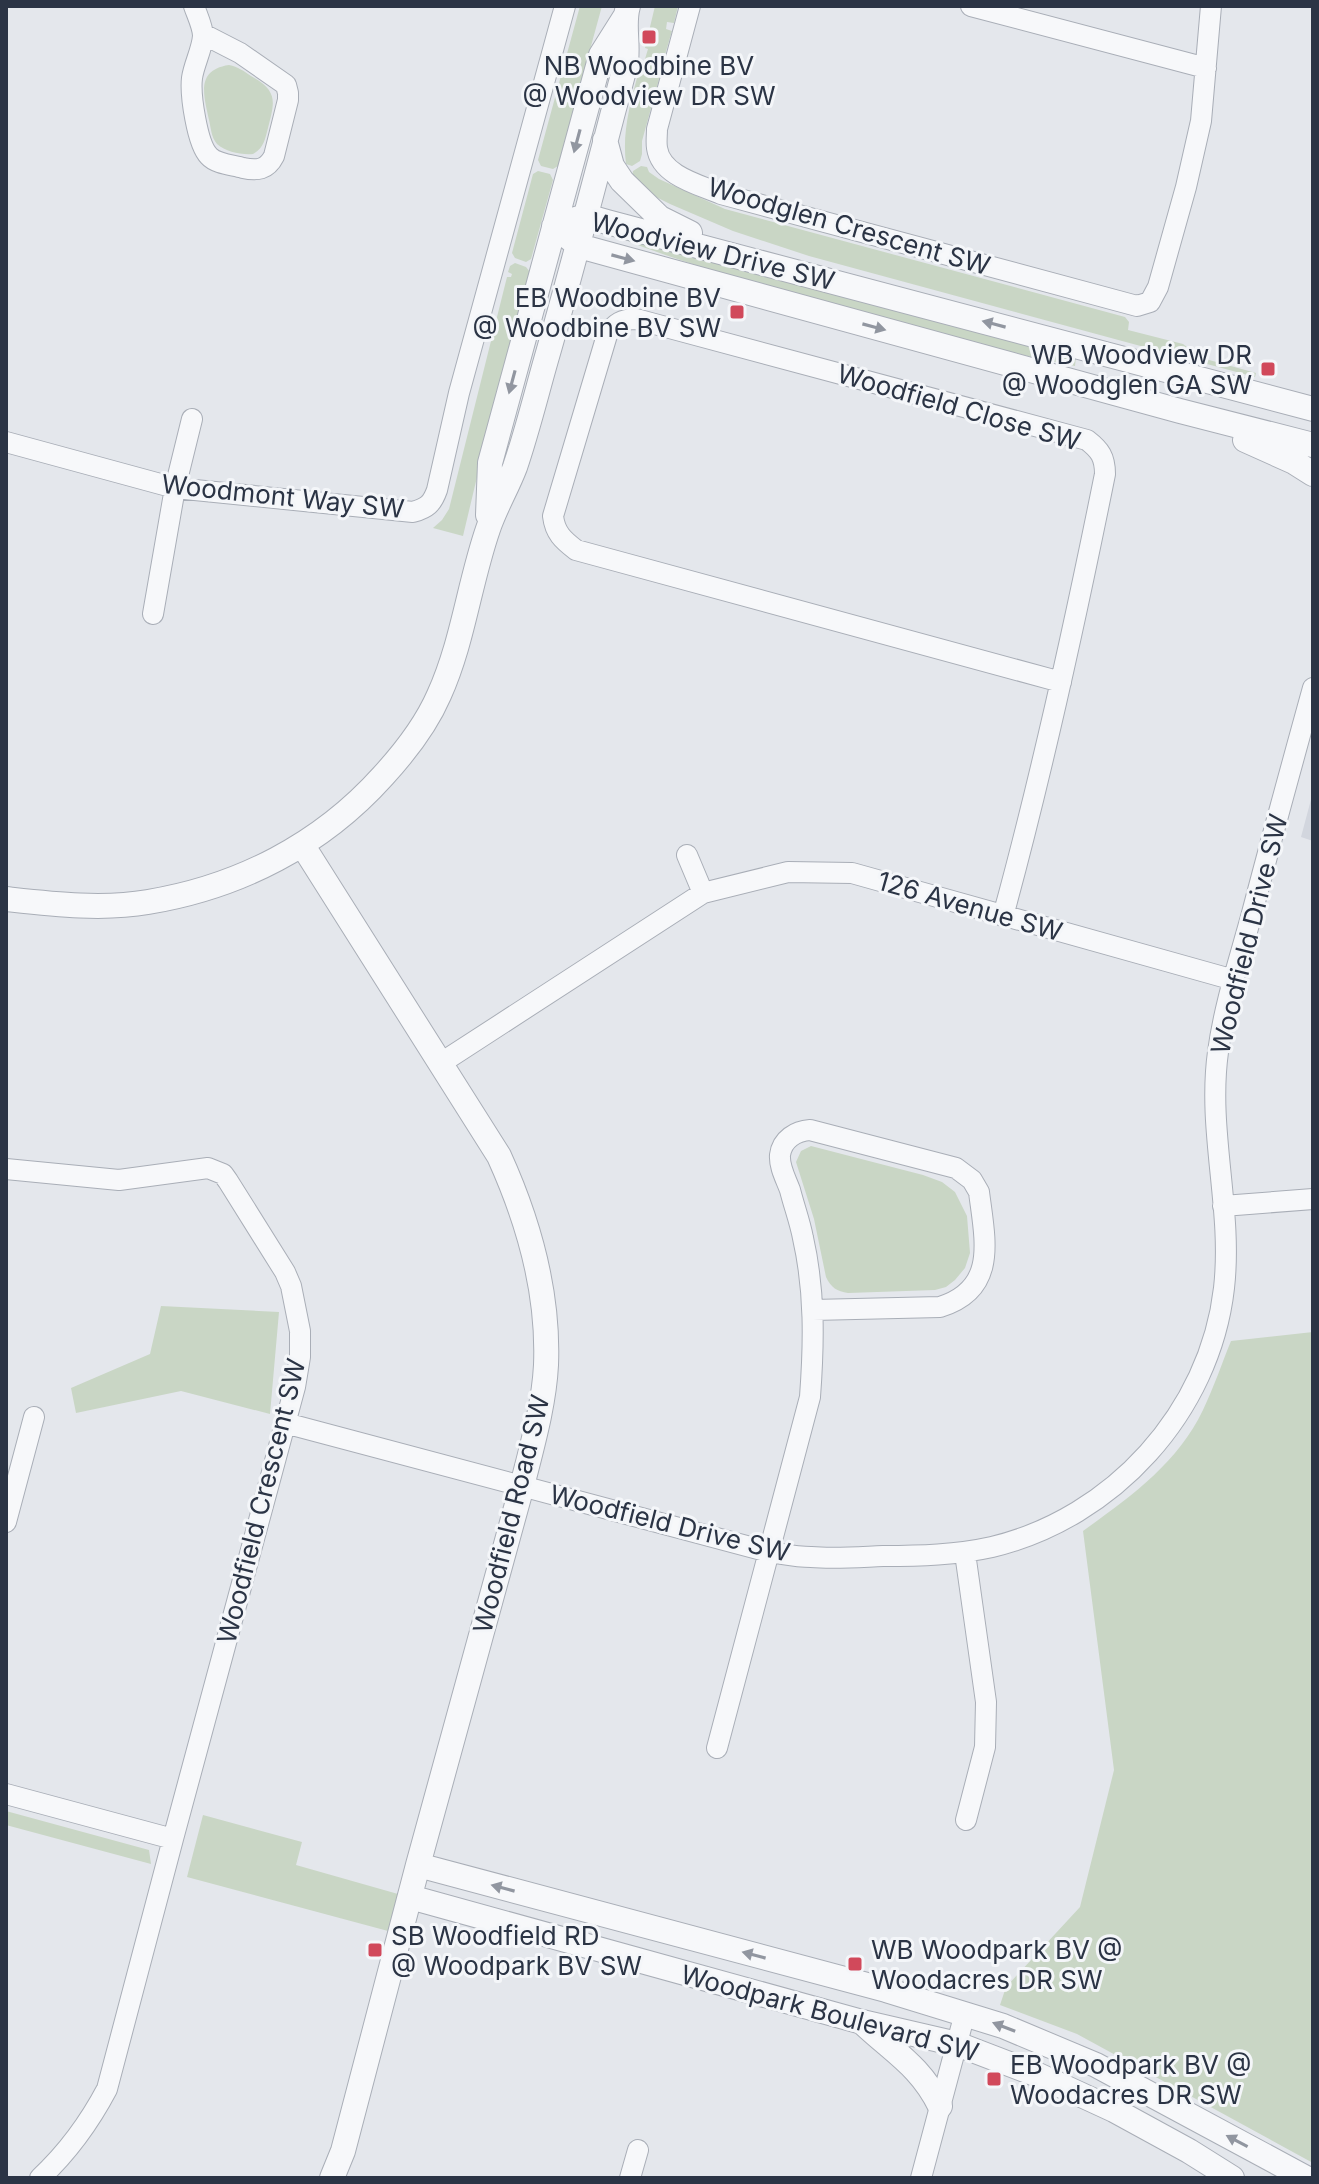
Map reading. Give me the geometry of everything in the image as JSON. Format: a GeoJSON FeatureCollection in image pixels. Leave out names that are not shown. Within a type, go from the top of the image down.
{"type":"FeatureCollection","features":[{"type":"Feature","properties":{"kind":"street"},"geometry":{"type":"LineString","coordinates":[[194,6],[203,34],[192,79],[192,100],[207,155],[215,161],[255,171],[263,168],[271,163],[274,156],[288,100],[286,85],[240,53],[203,34]]}},
{"type":"Feature","properties":{"kind":"street","name":"Woodmont Way SW"},"geometry":{"type":"LineString","coordinates":[[6,442],[175,488],[413,512],[425,508],[433,501],[459,393],[565,6]]}},
{"type":"Feature","properties":{"kind":"street","name":"Woodglen Crescent SW"},"geometry":{"type":"LineString","coordinates":[[690,6],[657,129],[656,148],[660,159],[674,174],[721,194],[1137,306],[1150,302],[1158,287],[1201,121],[1206,68]]}},
{"type":"Feature","properties":{"kind":"street"},"geometry":{"type":"LineString","coordinates":[[971,6],[1206,68],[1211,6]]}},
{"type":"Feature","properties":{"kind":"street"},"geometry":{"type":"LineString","coordinates":[[6,899],[105,906],[146,903],[223,884],[303,846],[342,817],[400,757],[419,730],[438,697],[458,645],[488,530],[515,467],[579,246],[626,62],[626,12]]}},
{"type":"Feature","properties":{"kind":"street"},"geometry":{"type":"LineString","coordinates":[[488,530],[490,463],[601,55],[626,12]]}},
{"type":"Feature","properties":{"kind":"street"},"geometry":{"type":"LineString","coordinates":[[605,140],[612,166],[622,181],[660,218],[735,255]]}},
{"type":"Feature","properties":{"kind":"street","name":"Woodview Drive SW"},"geometry":{"type":"LineString","coordinates":[[554,226],[586,216],[1313,409]]}},
{"type":"Feature","properties":{"kind":"street","name":"Woodview Drive SW"},"geometry":{"type":"LineString","coordinates":[[554,226],[579,246],[1313,445]]}},
{"type":"Feature","properties":{"kind":"street","name":"Woodfield Close SW"},"geometry":{"type":"LineString","coordinates":[[1003,916],[1034,801],[1061,682],[1105,474],[1105,461],[1099,449],[1087,440],[636,319],[627,319],[612,327],[553,516],[561,539],[576,550],[1061,682]]}},
{"type":"Feature","properties":{"kind":"street"},"geometry":{"type":"LineString","coordinates":[[1180,411],[1294,462],[1313,474]]}},
{"type":"Feature","properties":{"kind":"street"},"geometry":{"type":"LineString","coordinates":[[153,614],[175,488],[192,419]]}},
{"type":"Feature","properties":{"kind":"street","name":"Woodfield Drive SW"},"geometry":{"type":"LineString","coordinates":[[285,1423],[769,1552],[810,1557],[965,1553],[1025,1537],[1104,1494],[1126,1476],[1160,1439],[1185,1403],[1210,1348],[1218,1319],[1226,1260],[1214,1084],[1222,1024],[1313,688]]}},
{"type":"Feature","properties":{"kind":"street","name":"Woodfield Road SW"},"geometry":{"type":"LineString","coordinates":[[303,846],[499,1156],[530,1235],[541,1280],[546,1365],[535,1433],[522,1486],[347,2138],[332,2178]]}},
{"type":"Feature","properties":{"kind":"street"},"geometry":{"type":"LineString","coordinates":[[687,855],[703,893]]}},
{"type":"Feature","properties":{"kind":"street","name":"126 Avenue SW"},"geometry":{"type":"LineString","coordinates":[[441,1063],[703,893],[788,872],[852,873],[1234,980]]}},
{"type":"Feature","properties":{"kind":"street"},"geometry":{"type":"LineString","coordinates":[[717,1748],[810,1397],[813,1310],[803,1236],[780,1159],[781,1150],[790,1137],[802,1130],[810,1130],[956,1168],[976,1184],[981,1203],[984,1267],[976,1282],[957,1301],[940,1307],[813,1310]]}},
{"type":"Feature","properties":{"kind":"street","name":"Woodfield Crescent SW"},"geometry":{"type":"LineString","coordinates":[[6,1169],[119,1180],[203,1168],[217,1170],[223,1174],[285,1272],[296,1302],[300,1331],[295,1387],[107,2089],[72,2145],[40,2178]]}},
{"type":"Feature","properties":{"kind":"street"},"geometry":{"type":"LineString","coordinates":[[1223,1206],[1313,1199]]}},
{"type":"Feature","properties":{"kind":"street"},"geometry":{"type":"LineString","coordinates":[[6,1522],[34,1417]]}},
{"type":"Feature","properties":{"kind":"street"},"geometry":{"type":"LineString","coordinates":[[965,1553],[986,1702],[985,1747],[966,1820]]}},
{"type":"Feature","properties":{"kind":"street"},"geometry":{"type":"LineString","coordinates":[[6,1794],[173,1839]]}},
{"type":"Feature","properties":{"kind":"street","name":"Woodpark Boulevard SW"},"geometry":{"type":"LineString","coordinates":[[418,1865],[886,1990],[1003,2026],[1096,2065],[1306,2178]]}},
{"type":"Feature","properties":{"kind":"street","name":"Woodpark Boulevard SW"},"geometry":{"type":"LineString","coordinates":[[410,1897],[862,2022],[957,2044],[1038,2075],[1114,2110],[1232,2178]]}},
{"type":"Feature","properties":{"kind":"street"},"geometry":{"type":"LineString","coordinates":[[921,2178],[965,2013]]}},
{"type":"Feature","properties":{"kind":"street"},"geometry":{"type":"LineString","coordinates":[[862,2022],[918,2070],[940,2106]]}},
{"type":"Feature","properties":{"kind":"street"},"geometry":{"type":"LineString","coordinates":[[630,2178],[638,2150]]}},
{"type":"Feature","properties":{"kind":"shaded area"},"geometry":{"type":"Polygon","coordinates":[[[1313,792],[1313,841],[1301,837],[1313,792]]]}},
{"type":"Feature","properties":{"kind":"green space"},"geometry":{"type":"Polygon","coordinates":[[[580,6],[602,6],[558,166],[553,169],[541,166],[538,160],[580,6]]]}},
{"type":"Feature","properties":{"kind":"green space"},"geometry":{"type":"Polygon","coordinates":[[[655,6],[678,6],[674,23],[667,22],[666,29],[672,31],[664,58],[659,63],[645,59],[655,6]]]}},
{"type":"Feature","properties":{"kind":"green space"},"geometry":{"type":"Polygon","coordinates":[[[645,63],[658,65],[661,72],[642,141],[640,161],[632,166],[626,164],[626,130],[638,74],[641,74],[645,63]]]}},
{"type":"Feature","properties":{"kind":"green space"},"geometry":{"type":"Polygon","coordinates":[[[229,65],[260,81],[272,98],[265,139],[253,154],[225,149],[217,144],[212,132],[204,85],[211,72],[229,65]]]}},
{"type":"Feature","properties":{"kind":"green space"},"geometry":{"type":"Polygon","coordinates":[[[641,166],[647,167],[659,179],[725,209],[1125,317],[1129,322],[1128,330],[1183,344],[1202,358],[1256,373],[1255,377],[809,256],[733,231],[652,195],[632,176],[633,171],[641,166]]]}},
{"type":"Feature","properties":{"kind":"green space"},"geometry":{"type":"Polygon","coordinates":[[[538,171],[550,174],[553,180],[531,259],[526,262],[515,258],[512,253],[533,174],[538,171]]]}},
{"type":"Feature","properties":{"kind":"green space"},"geometry":{"type":"Polygon","coordinates":[[[618,237],[1076,356],[1075,366],[986,346],[756,283],[618,237]]]}},
{"type":"Feature","properties":{"kind":"green space"},"geometry":{"type":"Polygon","coordinates":[[[515,263],[530,272],[463,536],[433,528],[449,509],[507,277],[512,274],[508,272],[515,263]]]}},
{"type":"Feature","properties":{"kind":"green space"},"geometry":{"type":"Polygon","coordinates":[[[811,1146],[923,1175],[942,1182],[955,1192],[967,1216],[970,1253],[965,1268],[955,1280],[935,1290],[848,1293],[832,1286],[826,1277],[814,1219],[796,1162],[801,1151],[811,1146]]]}},
{"type":"Feature","properties":{"kind":"green space"},"geometry":{"type":"Polygon","coordinates":[[[161,1306],[279,1312],[270,1414],[181,1391],[76,1413],[71,1388],[150,1354],[161,1306]]]}},
{"type":"Feature","properties":{"kind":"green space"},"geometry":{"type":"Polygon","coordinates":[[[1313,1332],[1313,2163],[1077,2034],[1000,2005],[1006,1987],[1080,1907],[1114,1770],[1083,1531],[1135,1492],[1180,1447],[1203,1410],[1231,1341],[1313,1332]]]}},
{"type":"Feature","properties":{"kind":"green space"},"geometry":{"type":"Polygon","coordinates":[[[6,1811],[149,1850],[151,1864],[6,1825],[6,1811]]]}},
{"type":"Feature","properties":{"kind":"green space"},"geometry":{"type":"Polygon","coordinates":[[[203,1815],[302,1842],[296,1865],[398,1894],[388,1931],[187,1877],[203,1815]]]}},
{"type":"Feature","properties":{"kind":"place","name":"NB Woodbine BV @ Woodview DR SW"},"geometry":{"type":"Point","coordinates":[649,37]}},
{"type":"Feature","properties":{"kind":"place","name":"EB Woodbine BV @ Woodbine BV SW"},"geometry":{"type":"Point","coordinates":[737,312]}},
{"type":"Feature","properties":{"kind":"place","name":"WB Woodview DR @ Woodglen GA SW"},"geometry":{"type":"Point","coordinates":[1268,369]}},
{"type":"Feature","properties":{"kind":"place","name":"SB Woodfield RD @ Woodpark BV SW"},"geometry":{"type":"Point","coordinates":[375,1950]}},
{"type":"Feature","properties":{"kind":"place","name":"WB Woodpark BV @ Woodacres DR SW"},"geometry":{"type":"Point","coordinates":[855,1964]}},
{"type":"Feature","properties":{"kind":"place","name":"EB Woodpark BV @ Woodacres DR SW"},"geometry":{"type":"Point","coordinates":[994,2079]}}]}
